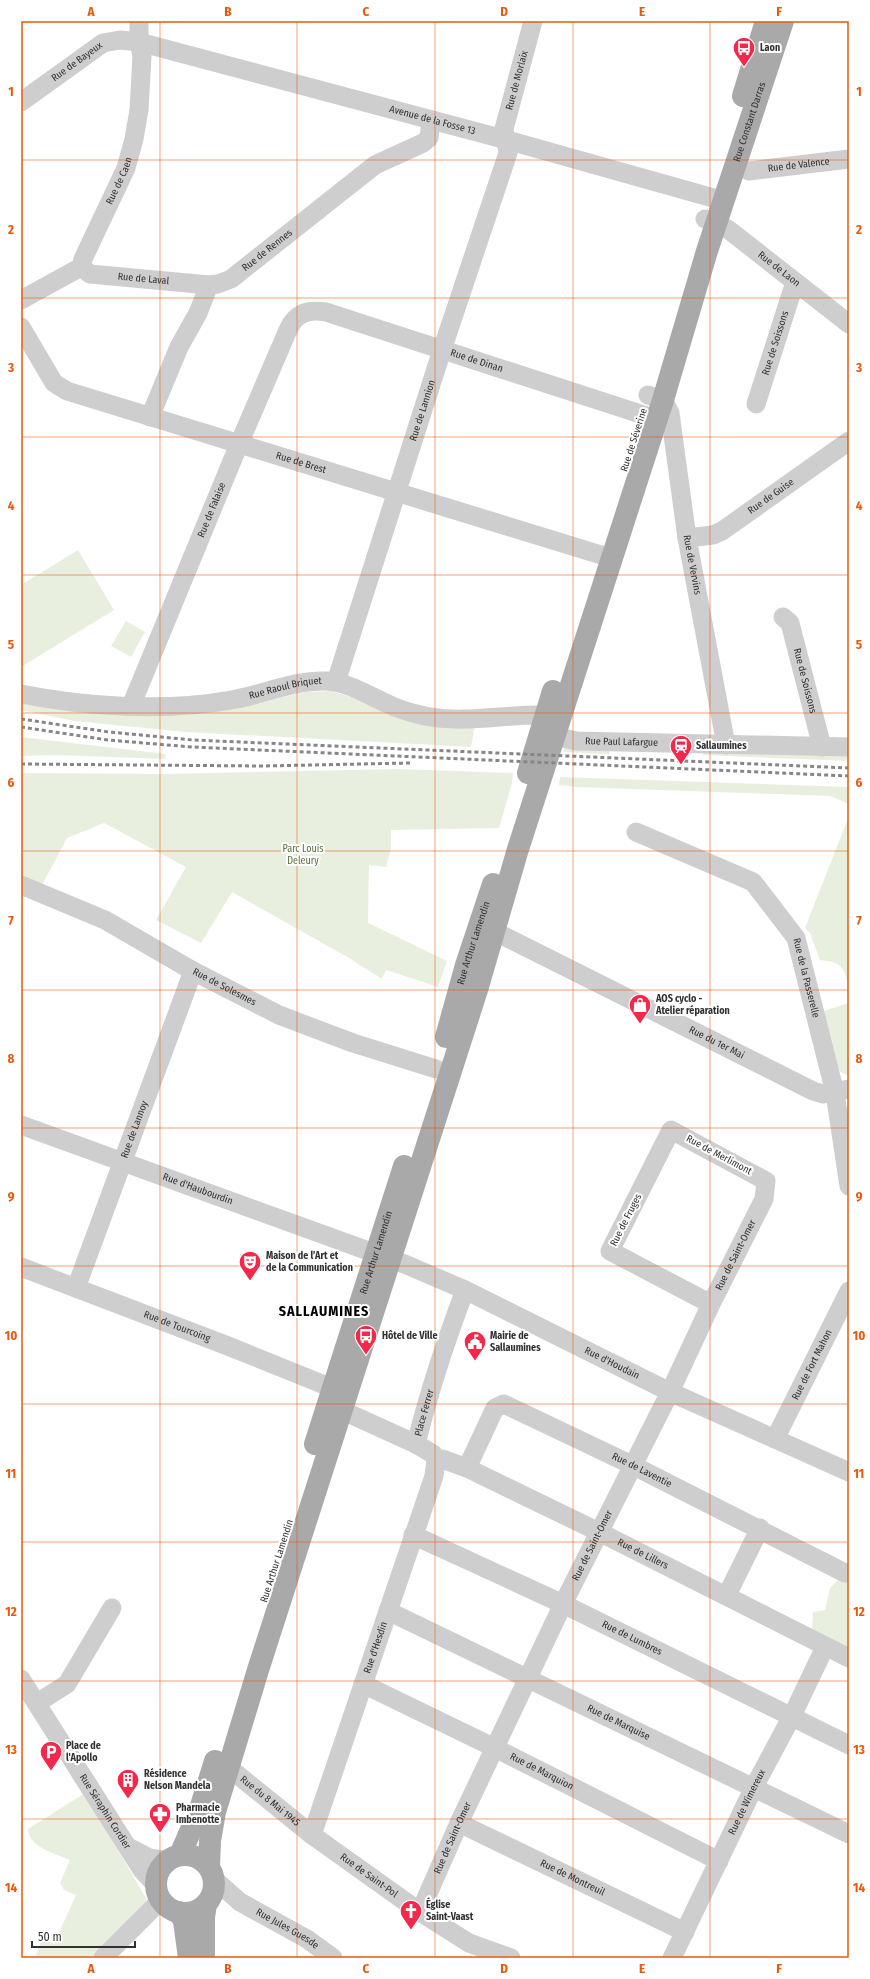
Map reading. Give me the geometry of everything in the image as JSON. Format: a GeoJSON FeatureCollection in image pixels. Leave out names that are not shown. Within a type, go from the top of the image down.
{"type":"FeatureCollection","features":[{"type":"Feature","properties":{"kind":"main road","name":"Rue Constant Darras"},"geometry":{"type":"LineString","coordinates":[[718,199],[729,141],[766,21]]}},
{"type":"Feature","properties":{"kind":"main road","name":"Rue Constant Darras"},"geometry":{"type":"LineString","coordinates":[[711,220],[783,21]]}},
{"type":"Feature","properties":{"kind":"main road","name":"Rue de Séverine"},"geometry":{"type":"LineString","coordinates":[[540,783],[545,729],[604,557],[711,220]]}},
{"type":"Feature","properties":{"kind":"main road","name":"Rue Arthur Lamendin"},"geometry":{"type":"LineString","coordinates":[[174,1858],[200,1809],[382,1257],[477,990],[487,926],[500,865],[545,729]]}},
{"type":"Feature","properties":{"kind":"main road","name":"Rue Arthur Lamendin"},"geometry":{"type":"LineString","coordinates":[[382,1257],[466,965],[487,926],[540,783]]}},
{"type":"Feature","properties":{"kind":"main road","name":"Rue Arthur Lamendin"},"geometry":{"type":"LineString","coordinates":[[212,1873],[210,1841],[215,1812],[334,1401]]}},
{"type":"Feature","properties":{"kind":"main road"},"geometry":{"type":"LineString","coordinates":[[204,1958],[203,1932],[208,1902],[214,1892],[212,1873],[201,1859],[191,1855],[174,1858],[159,1872],[159,1892],[172,1910],[179,1912],[194,1911],[208,1902]]}},
{"type":"Feature","properties":{"kind":"main road"},"geometry":{"type":"LineString","coordinates":[[179,1912],[184,1921],[189,1958]]}},
{"type":"Feature","properties":{"kind":"street","name":"Rue de Caen"},"geometry":{"type":"LineString","coordinates":[[81,268],[83,259],[126,168],[134,139],[139,110],[142,56],[139,42],[139,21]]}},
{"type":"Feature","properties":{"kind":"street","name":"Rue de Morlaix"},"geometry":{"type":"LineString","coordinates":[[507,140],[504,129],[533,21]]}},
{"type":"Feature","properties":{"kind":"street","name":"Rue de Bayeux"},"geometry":{"type":"LineString","coordinates":[[21,102],[103,44],[120,40],[139,42]]}},
{"type":"Feature","properties":{"kind":"street","name":"Avenue de la Fosse 13"},"geometry":{"type":"LineString","coordinates":[[139,42],[507,140],[718,199]]}},
{"type":"Feature","properties":{"kind":"street","name":"Rue de Rennes"},"geometry":{"type":"LineString","coordinates":[[209,285],[218,284],[231,279],[375,165],[423,143],[429,138],[431,121]]}},
{"type":"Feature","properties":{"kind":"street","name":"Rue de Lannion"},"geometry":{"type":"LineString","coordinates":[[336,682],[398,494],[442,350],[508,153],[507,140]]}},
{"type":"Feature","properties":{"kind":"street","name":"Rue de Valence"},"geometry":{"type":"LineString","coordinates":[[749,171],[849,159]]}},
{"type":"Feature","properties":{"kind":"street","name":"Rue de Laon"},"geometry":{"type":"LineString","coordinates":[[711,220],[849,324]]}},
{"type":"Feature","properties":{"kind":"street","name":"Rue de Laval"},"geometry":{"type":"LineString","coordinates":[[81,268],[90,274],[209,285]]}},
{"type":"Feature","properties":{"kind":"street"},"geometry":{"type":"LineString","coordinates":[[21,300],[81,268]]}},
{"type":"Feature","properties":{"kind":"street","name":"Rue de Soissons"},"geometry":{"type":"LineString","coordinates":[[756,404],[795,282]]}},
{"type":"Feature","properties":{"kind":"street"},"geometry":{"type":"LineString","coordinates":[[150,417],[179,347],[198,313],[209,285]]}},
{"type":"Feature","properties":{"kind":"street","name":"Rue de Dinan"},"geometry":{"type":"LineString","coordinates":[[297,316],[310,311],[326,312],[442,350],[652,407]]}},
{"type":"Feature","properties":{"kind":"street","name":"Rue de Falaise"},"geometry":{"type":"LineString","coordinates":[[131,706],[239,444],[288,330],[297,316]]}},
{"type":"Feature","properties":{"kind":"street","name":"Rue de Brest"},"geometry":{"type":"LineString","coordinates":[[21,327],[54,383],[67,391],[604,557]]}},
{"type":"Feature","properties":{"kind":"street","name":"Rue de Vervins"},"geometry":{"type":"LineString","coordinates":[[652,407],[670,413],[687,538],[726,745]]}},
{"type":"Feature","properties":{"kind":"street","name":"Rue de Guise"},"geometry":{"type":"LineString","coordinates":[[687,538],[713,535],[722,531],[849,441]]}},
{"type":"Feature","properties":{"kind":"street","name":"Rue de Soissons"},"geometry":{"type":"LineString","coordinates":[[783,617],[790,623],[822,747]]}},
{"type":"Feature","properties":{"kind":"street","name":"Rue Raoul Briquet"},"geometry":{"type":"LineString","coordinates":[[21,694],[60,700],[131,706],[215,702],[304,683],[336,682],[362,691],[397,708],[438,718],[464,720],[517,714],[545,729]]}},
{"type":"Feature","properties":{"kind":"street","name":"Rue Paul Lafargue"},"geometry":{"type":"LineString","coordinates":[[545,729],[576,741],[849,747]]}},
{"type":"Feature","properties":{"kind":"street","name":"Rue de la Passerelle"},"geometry":{"type":"LineString","coordinates":[[636,832],[753,882],[796,938],[842,1091],[849,1186]]}},
{"type":"Feature","properties":{"kind":"street","name":"Rue de Solesmes"},"geometry":{"type":"LineString","coordinates":[[21,884],[105,920],[193,971],[283,1017],[353,1043],[436,1069]]}},
{"type":"Feature","properties":{"kind":"street","name":"Rue du 1er Mai"},"geometry":{"type":"LineString","coordinates":[[487,926],[813,1091],[823,1094],[842,1091]]}},
{"type":"Feature","properties":{"kind":"street","name":"Rue de Lannoy"},"geometry":{"type":"LineString","coordinates":[[76,1288],[193,971]]}},
{"type":"Feature","properties":{"kind":"street","name":"Rue d'Haubourdin"},"geometry":{"type":"LineString","coordinates":[[21,1125],[382,1257]]}},
{"type":"Feature","properties":{"kind":"street","name":"Rue de Merlimont"},"geometry":{"type":"LineString","coordinates":[[671,1130],[766,1181]]}},
{"type":"Feature","properties":{"kind":"street","name":"Rue de Fruges"},"geometry":{"type":"LineString","coordinates":[[671,1130],[610,1251],[711,1304]]}},
{"type":"Feature","properties":{"kind":"street","name":"Rue de Saint-Omer"},"geometry":{"type":"LineString","coordinates":[[420,1912],[459,1823],[563,1604],[670,1392],[711,1304],[764,1199],[766,1181]]}},
{"type":"Feature","properties":{"kind":"street","name":"Rue d'Houdain"},"geometry":{"type":"LineString","coordinates":[[382,1257],[407,1265],[466,1290],[670,1392],[849,1472]]}},
{"type":"Feature","properties":{"kind":"street","name":"Rue de Tourcoing"},"geometry":{"type":"LineString","coordinates":[[21,1267],[261,1360],[334,1401]]}},
{"type":"Feature","properties":{"kind":"street","name":"Place Ferrer"},"geometry":{"type":"LineString","coordinates":[[334,1401],[416,1444],[424,1410],[452,1324],[466,1290]]}},
{"type":"Feature","properties":{"kind":"street","name":"Rue de Fort Mahon"},"geometry":{"type":"LineString","coordinates":[[775,1439],[849,1291]]}},
{"type":"Feature","properties":{"kind":"street","name":"Rue de Laventie"},"geometry":{"type":"LineString","coordinates":[[467,1468],[495,1408],[504,1404],[760,1528],[845,1573]]}},
{"type":"Feature","properties":{"kind":"street","name":"Rue de Lillers"},"geometry":{"type":"LineString","coordinates":[[416,1444],[433,1454],[436,1459],[442,1459],[467,1468],[727,1595],[825,1647],[849,1658]]}},
{"type":"Feature","properties":{"kind":"street","name":"Rue d'Hesdin"},"geometry":{"type":"LineString","coordinates":[[312,1835],[413,1534],[434,1476],[436,1459]]}},
{"type":"Feature","properties":{"kind":"street"},"geometry":{"type":"LineString","coordinates":[[727,1595],[760,1528]]}},
{"type":"Feature","properties":{"kind":"street","name":"Rue de Lumbres"},"geometry":{"type":"LineString","coordinates":[[413,1534],[563,1604],[849,1745]]}},
{"type":"Feature","properties":{"kind":"street"},"geometry":{"type":"LineString","coordinates":[[37,1703],[67,1684],[112,1608]]}},
{"type":"Feature","properties":{"kind":"street","name":"Rue de Marquise"},"geometry":{"type":"LineString","coordinates":[[388,1611],[849,1834]]}},
{"type":"Feature","properties":{"kind":"street","name":"Rue de Wimereux"},"geometry":{"type":"LineString","coordinates":[[672,1958],[754,1787],[792,1716],[825,1647]]}},
{"type":"Feature","properties":{"kind":"street","name":"Rue Séraphin Cordier"},"geometry":{"type":"LineString","coordinates":[[21,1678],[128,1847],[149,1858],[174,1858]]}},
{"type":"Feature","properties":{"kind":"street","name":"Rue de Marquion"},"geometry":{"type":"LineString","coordinates":[[363,1684],[495,1748],[719,1861]]}},
{"type":"Feature","properties":{"kind":"street","name":"Rue du 8 Mai 1945"},"geometry":{"type":"LineString","coordinates":[[228,1767],[312,1835]]}},
{"type":"Feature","properties":{"kind":"street","name":"Rue de Montreuil"},"geometry":{"type":"LineString","coordinates":[[459,1823],[685,1932]]}},
{"type":"Feature","properties":{"kind":"street","name":"Rue de Saint-Pol"},"geometry":{"type":"LineString","coordinates":[[312,1835],[420,1912],[469,1943],[511,1958]]}},
{"type":"Feature","properties":{"kind":"street"},"geometry":{"type":"LineString","coordinates":[[103,1958],[159,1892],[142,1870],[128,1847]]}},
{"type":"Feature","properties":{"kind":"street","name":"Rue Jules Guesde"},"geometry":{"type":"LineString","coordinates":[[212,1873],[226,1891],[240,1902],[307,1939],[333,1958]]}},
{"type":"Feature","properties":{"kind":"street","name":"Rue Jules Guesde"},"geometry":{"type":"LineString","coordinates":[[208,1902],[240,1902]]}},
{"type":"Feature","properties":{"kind":"green space"},"geometry":{"type":"Polygon","coordinates":[[[78,550],[114,610],[21,667],[21,585],[78,550]]]}},
{"type":"Feature","properties":{"kind":"green space"},"geometry":{"type":"Polygon","coordinates":[[[126,621],[145,632],[131,657],[111,646],[126,621]]]}},
{"type":"Feature","properties":{"kind":"green space"},"geometry":{"type":"Polygon","coordinates":[[[331,691],[358,699],[475,725],[471,747],[185,732],[74,721],[21,710],[21,700],[231,709],[306,692],[331,691]]]}},
{"type":"Feature","properties":{"kind":"green space"},"geometry":{"type":"Polygon","coordinates":[[[21,737],[166,754],[165,759],[57,755],[21,756],[21,737]]]}},
{"type":"Feature","properties":{"kind":"green space"},"geometry":{"type":"Polygon","coordinates":[[[565,747],[610,749],[609,754],[563,752],[565,747]]]}},
{"type":"Feature","properties":{"kind":"green space"},"geometry":{"type":"Polygon","coordinates":[[[703,751],[849,753],[849,761],[703,755],[703,751]]]}},
{"type":"Feature","properties":{"kind":"green space","name":"Parc Louis Deleury"},"geometry":{"type":"Polygon","coordinates":[[[398,769],[513,773],[512,783],[499,828],[391,830],[391,849],[386,867],[369,865],[368,923],[447,961],[438,987],[386,970],[382,979],[349,958],[232,892],[201,943],[156,920],[186,867],[104,823],[67,838],[42,885],[21,880],[21,773],[164,774],[398,769]]]}},
{"type":"Feature","properties":{"kind":"green space"},"geometry":{"type":"Polygon","coordinates":[[[560,777],[849,787],[849,804],[830,796],[577,787],[559,785],[560,777]]]}},
{"type":"Feature","properties":{"kind":"green space"},"geometry":{"type":"Polygon","coordinates":[[[849,816],[849,1076],[835,1069],[821,1012],[848,1003],[847,981],[840,966],[832,962],[820,960],[810,933],[805,928],[849,816]]]}},
{"type":"Feature","properties":{"kind":"green space"},"geometry":{"type":"Polygon","coordinates":[[[841,1577],[849,1578],[849,1650],[812,1631],[813,1612],[825,1610],[830,1588],[841,1577]]]}},
{"type":"Feature","properties":{"kind":"green space"},"geometry":{"type":"Polygon","coordinates":[[[85,1793],[147,1900],[97,1954],[90,1958],[43,1958],[36,1955],[42,1938],[54,1944],[76,1895],[64,1890],[60,1883],[70,1860],[50,1852],[38,1845],[29,1836],[28,1829],[85,1793]]]}},
{"type":"Feature","properties":{"kind":"railway"},"geometry":{"type":"LineString","coordinates":[[21,719],[109,732],[193,740],[849,768]]}},
{"type":"Feature","properties":{"kind":"railway"},"geometry":{"type":"LineString","coordinates":[[21,727],[108,740],[192,747],[849,776]]}},
{"type":"Feature","properties":{"kind":"railway"},"geometry":{"type":"LineString","coordinates":[[21,764],[262,766],[410,763]]}},
{"type":"Feature","properties":{"kind":"place","name":"Laon"},"geometry":{"type":"Point","coordinates":[744,68]}},
{"type":"Feature","properties":{"kind":"place","name":"Sallaumines"},"geometry":{"type":"Point","coordinates":[681,766]}},
{"type":"Feature","properties":{"kind":"place","name":"AOS cyclo - Atelier réparation"},"geometry":{"type":"Point","coordinates":[640,1024]}},
{"type":"Feature","properties":{"kind":"place","name":"Maison de l’Art et de la Communication"},"geometry":{"type":"Point","coordinates":[250,1282]}},
{"type":"Feature","properties":{"kind":"place","name":"Hôtel de Ville"},"geometry":{"type":"Point","coordinates":[366,1356]}},
{"type":"Feature","properties":{"kind":"place","name":"Mairie de Sallaumines"},"geometry":{"type":"Point","coordinates":[475,1362]}},
{"type":"Feature","properties":{"kind":"place","name":"Place de l'Apollo"},"geometry":{"type":"Point","coordinates":[51,1772]}},
{"type":"Feature","properties":{"kind":"place","name":"Résidence Nelson Mandela"},"geometry":{"type":"Point","coordinates":[128,1800]}},
{"type":"Feature","properties":{"kind":"place","name":"Pharmacie Imbenotte"},"geometry":{"type":"Point","coordinates":[160,1834]}},
{"type":"Feature","properties":{"kind":"place","name":"Église Saint-Vaast"},"geometry":{"type":"Point","coordinates":[411,1930]}},
{"type":"Feature","properties":{"kind":"district","name":"SALLAUMINES"},"geometry":{"type":"Point","coordinates":[324,1311]}}]}
